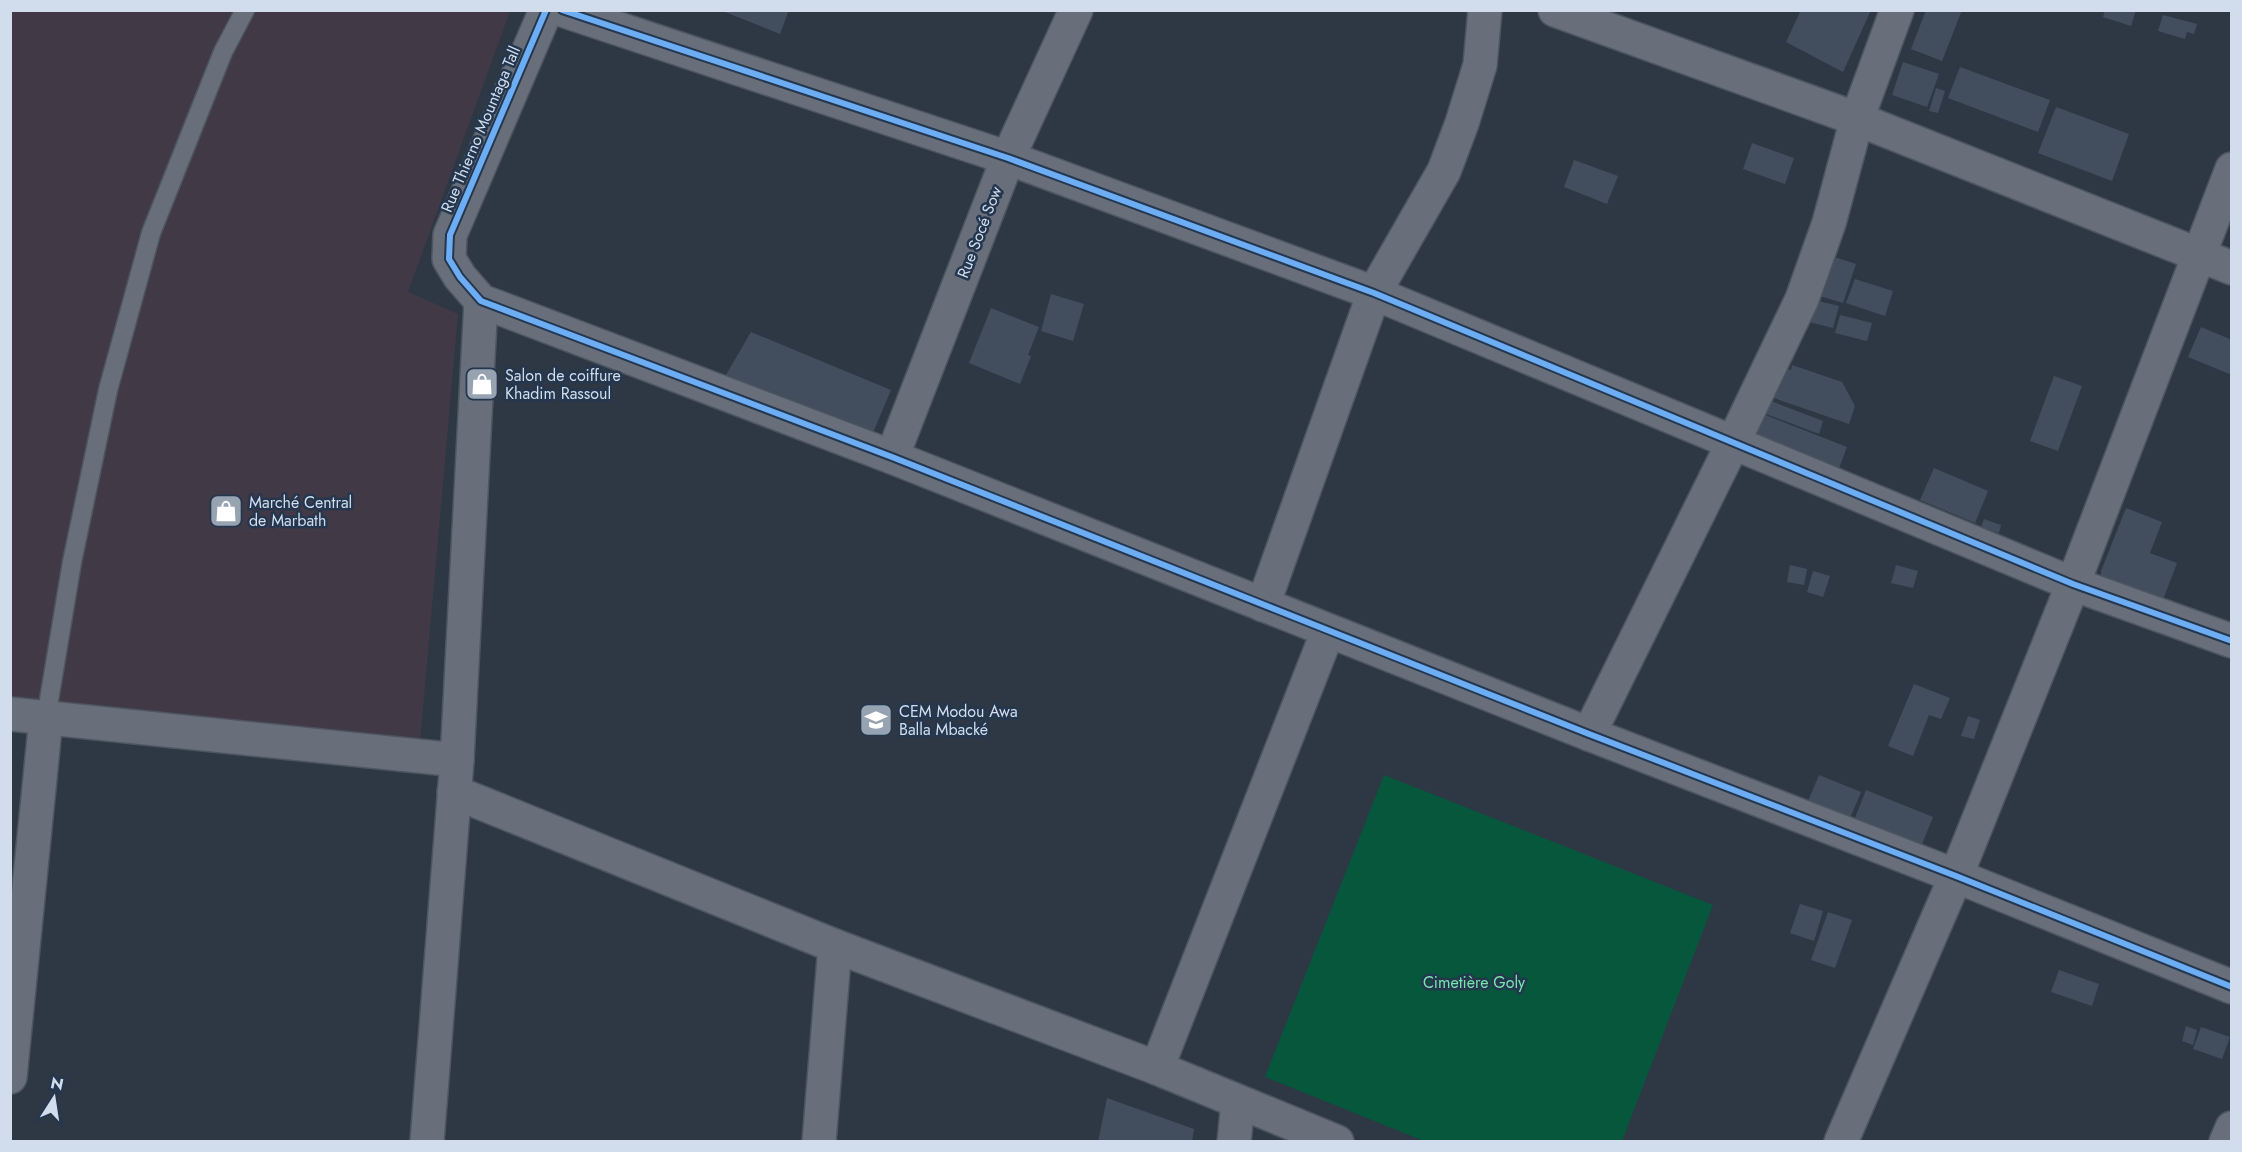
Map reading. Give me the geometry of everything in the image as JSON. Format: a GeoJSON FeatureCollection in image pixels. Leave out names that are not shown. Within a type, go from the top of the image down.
{"type":"FeatureCollection","features":[{"type":"Feature","properties":{"kind":"street","name":"Rue Thierno Mountaga Tall"},"geometry":{"type":"LineString","coordinates":[[481,301],[460,277],[449,259],[450,235],[546,10]]}},
{"type":"Feature","properties":{"kind":"street"},"geometry":{"type":"LineString","coordinates":[[562,10],[1008,158],[1374,293],[2073,584],[2232,641]]}},
{"type":"Feature","properties":{"kind":"street","name":"Rue Socé Sow"},"geometry":{"type":"LineString","coordinates":[[892,457],[1008,158],[1076,10]]}},
{"type":"Feature","properties":{"kind":"street"},"geometry":{"type":"LineString","coordinates":[[1263,605],[1374,293],[1444,171],[1462,123],[1480,65],[1485,10]]}},
{"type":"Feature","properties":{"kind":"street"},"geometry":{"type":"LineString","coordinates":[[1555,10],[1857,119],[2232,268]]}},
{"type":"Feature","properties":{"kind":"street"},"geometry":{"type":"LineString","coordinates":[[1589,734],[1802,299],[1829,223],[1857,119],[1897,10]]}},
{"type":"Feature","properties":{"kind":"street"},"geometry":{"type":"LineString","coordinates":[[1841,1142],[1956,876],[2073,584],[2197,254],[2232,169]]}},
{"type":"Feature","properties":{"kind":"street"},"geometry":{"type":"LineString","coordinates":[[427,1142],[456,776],[481,301],[892,457],[2232,987]]}},
{"type":"Feature","properties":{"kind":"street"},"geometry":{"type":"LineString","coordinates":[[1157,1068],[1328,631]]}},
{"type":"Feature","properties":{"kind":"street"},"geometry":{"type":"LineString","coordinates":[[10,714],[456,776],[835,946],[1157,1068],[1337,1142]]}},
{"type":"Feature","properties":{"kind":"street"},"geometry":{"type":"LineString","coordinates":[[10,1077],[46,718]]}},
{"type":"Feature","properties":{"kind":"street"},"geometry":{"type":"LineString","coordinates":[[819,1142],[835,946]]}},
{"type":"Feature","properties":{"kind":"street"},"geometry":{"type":"LineString","coordinates":[[1234,1142],[1238,1102]]}},
{"type":"Feature","properties":{"kind":"street"},"geometry":{"type":"LineString","coordinates":[[2226,1142],[2232,1128]]}},
{"type":"Feature","properties":{"kind":"lane"},"geometry":{"type":"LineString","coordinates":[[46,718],[72,562],[108,390],[151,233],[223,52],[244,10]]}},
{"type":"Feature","properties":{"kind":"shaded area","name":"Marché Central de Marbath"},"geometry":{"type":"Polygon","coordinates":[[[11,11],[510,11],[408,292],[458,314],[419,753],[11,707],[11,11]]]}},
{"type":"Feature","properties":{"kind":"green space","name":"Cimetière Goly"},"geometry":{"type":"Polygon","coordinates":[[[1384,775],[1713,905],[1622,1141],[1424,1141],[1265,1077],[1384,775]]]}},
{"type":"Feature","properties":{"kind":"building"},"geometry":{"type":"Polygon","coordinates":[[[720,10],[789,10],[780,34],[720,10]]]}},
{"type":"Feature","properties":{"kind":"building"},"geometry":{"type":"Polygon","coordinates":[[[1801,10],[1871,10],[1843,72],[1786,42],[1801,10]]]}},
{"type":"Feature","properties":{"kind":"building"},"geometry":{"type":"Polygon","coordinates":[[[1926,10],[1962,10],[1942,61],[1911,49],[1926,10]]]}},
{"type":"Feature","properties":{"kind":"building"},"geometry":{"type":"Polygon","coordinates":[[[2105,10],[2136,10],[2131,26],[2103,17],[2105,10]]]}},
{"type":"Feature","properties":{"kind":"building"},"geometry":{"type":"Polygon","coordinates":[[[2163,15],[2197,24],[2194,34],[2187,32],[2185,39],[2158,31],[2163,15]]]}},
{"type":"Feature","properties":{"kind":"building"},"geometry":{"type":"Polygon","coordinates":[[[1903,62],[1939,74],[1927,107],[1892,95],[1903,62]]]}},
{"type":"Feature","properties":{"kind":"building"},"geometry":{"type":"Polygon","coordinates":[[[1960,67],[2050,100],[2038,132],[1948,98],[1960,67]]]}},
{"type":"Feature","properties":{"kind":"building"},"geometry":{"type":"Polygon","coordinates":[[[1936,88],[1945,91],[1938,113],[1929,111],[1936,88]]]}},
{"type":"Feature","properties":{"kind":"building"},"geometry":{"type":"Polygon","coordinates":[[[2056,107],[2129,134],[2112,181],[2038,153],[2056,107]]]}},
{"type":"Feature","properties":{"kind":"building"},"geometry":{"type":"Polygon","coordinates":[[[1752,143],[1794,158],[1785,184],[1743,169],[1752,143]]]}},
{"type":"Feature","properties":{"kind":"building"},"geometry":{"type":"Polygon","coordinates":[[[1574,160],[1618,176],[1607,204],[1564,187],[1574,160]]]}},
{"type":"Feature","properties":{"kind":"building"},"geometry":{"type":"Polygon","coordinates":[[[1825,254],[1856,264],[1843,303],[1813,294],[1825,254]]]}},
{"type":"Feature","properties":{"kind":"building"},"geometry":{"type":"Polygon","coordinates":[[[1855,279],[1893,291],[1885,316],[1846,303],[1855,279]]]}},
{"type":"Feature","properties":{"kind":"building"},"geometry":{"type":"Polygon","coordinates":[[[1051,294],[1084,304],[1073,341],[1041,331],[1051,294]]]}},
{"type":"Feature","properties":{"kind":"building"},"geometry":{"type":"Polygon","coordinates":[[[1810,299],[1839,306],[1833,328],[1805,321],[1810,299]]]}},
{"type":"Feature","properties":{"kind":"building"},"geometry":{"type":"Polygon","coordinates":[[[991,308],[1039,327],[1020,384],[969,363],[991,308]]]}},
{"type":"Feature","properties":{"kind":"building"},"geometry":{"type":"Polygon","coordinates":[[[1840,315],[1872,323],[1867,341],[1835,333],[1840,315]]]}},
{"type":"Feature","properties":{"kind":"building"},"geometry":{"type":"Polygon","coordinates":[[[2201,327],[2232,340],[2232,375],[2188,357],[2201,327]]]}},
{"type":"Feature","properties":{"kind":"building"},"geometry":{"type":"Polygon","coordinates":[[[751,332],[891,390],[869,442],[723,380],[751,332]]]}},
{"type":"Feature","properties":{"kind":"building"},"geometry":{"type":"Polygon","coordinates":[[[1792,365],[1842,382],[1855,406],[1849,424],[1774,398],[1784,368],[1791,370],[1792,365]]]}},
{"type":"Feature","properties":{"kind":"building"},"geometry":{"type":"Polygon","coordinates":[[[2054,376],[2082,386],[2058,451],[2030,441],[2054,376]]]}},
{"type":"Feature","properties":{"kind":"building"},"geometry":{"type":"Polygon","coordinates":[[[1771,401],[1823,421],[1819,434],[1766,414],[1771,401]]]}},
{"type":"Feature","properties":{"kind":"building"},"geometry":{"type":"Polygon","coordinates":[[[1760,413],[1847,447],[1838,471],[1751,437],[1760,413]]]}},
{"type":"Feature","properties":{"kind":"building"},"geometry":{"type":"Polygon","coordinates":[[[1934,468],[1988,491],[1975,523],[1920,500],[1934,468]]]}},
{"type":"Feature","properties":{"kind":"building"},"geometry":{"type":"Polygon","coordinates":[[[2126,508],[2162,522],[2150,553],[2177,563],[2161,605],[2101,582],[2101,571],[2126,508]]]}},
{"type":"Feature","properties":{"kind":"building"},"geometry":{"type":"Polygon","coordinates":[[[1984,519],[2001,525],[1999,533],[1981,527],[1984,519]]]}},
{"type":"Feature","properties":{"kind":"building"},"geometry":{"type":"Polygon","coordinates":[[[1790,565],[1807,569],[1804,585],[1787,582],[1790,565]]]}},
{"type":"Feature","properties":{"kind":"building"},"geometry":{"type":"Polygon","coordinates":[[[1896,565],[1918,571],[1913,588],[1891,583],[1896,565]]]}},
{"type":"Feature","properties":{"kind":"building"},"geometry":{"type":"Polygon","coordinates":[[[1813,571],[1830,576],[1823,597],[1807,592],[1813,571]]]}},
{"type":"Feature","properties":{"kind":"building"},"geometry":{"type":"Polygon","coordinates":[[[1914,684],[1950,698],[1941,719],[1929,715],[1913,756],[1888,746],[1914,684]]]}},
{"type":"Feature","properties":{"kind":"building"},"geometry":{"type":"Polygon","coordinates":[[[1968,716],[1980,720],[1974,739],[1961,736],[1968,716]]]}},
{"type":"Feature","properties":{"kind":"building"},"geometry":{"type":"Polygon","coordinates":[[[1819,775],[1861,792],[1848,823],[1806,806],[1819,775]]]}},
{"type":"Feature","properties":{"kind":"building"},"geometry":{"type":"Polygon","coordinates":[[[1866,790],[1933,817],[1918,854],[1851,828],[1866,790]]]}},
{"type":"Feature","properties":{"kind":"building"},"geometry":{"type":"Polygon","coordinates":[[[1800,904],[1823,911],[1814,941],[1790,933],[1800,904]]]}},
{"type":"Feature","properties":{"kind":"building"},"geometry":{"type":"Polygon","coordinates":[[[1828,912],[1852,920],[1835,968],[1811,960],[1828,912]]]}},
{"type":"Feature","properties":{"kind":"building"},"geometry":{"type":"Polygon","coordinates":[[[2059,970],[2099,984],[2092,1006],[2051,992],[2059,970]]]}},
{"type":"Feature","properties":{"kind":"building"},"geometry":{"type":"Polygon","coordinates":[[[2186,1026],[2197,1030],[2193,1045],[2182,1041],[2186,1026]]]}},
{"type":"Feature","properties":{"kind":"building"},"geometry":{"type":"Polygon","coordinates":[[[2201,1027],[2230,1037],[2222,1059],[2193,1049],[2201,1027]]]}},
{"type":"Feature","properties":{"kind":"building"},"geometry":{"type":"Polygon","coordinates":[[[1107,1098],[1194,1129],[1192,1142],[1098,1142],[1107,1098]]]}},
{"type":"Feature","properties":{"kind":"cycle path"},"geometry":{"type":"LineString","coordinates":[[546,10],[450,235],[449,259],[460,277],[481,301],[892,457],[2232,987]]}},
{"type":"Feature","properties":{"kind":"cycle path"},"geometry":{"type":"LineString","coordinates":[[562,10],[1008,158],[1374,293],[2073,584],[2232,641]]}},
{"type":"Feature","properties":{"kind":"place","name":"Salon de coiffure Khadim Rassoul"},"geometry":{"type":"Point","coordinates":[482,384]}},
{"type":"Feature","properties":{"kind":"place","name":"Marché Central de Marbath"},"geometry":{"type":"Point","coordinates":[226,511]}},
{"type":"Feature","properties":{"kind":"place","name":"CEM Modou Awa Balla Mbacké"},"geometry":{"type":"Point","coordinates":[876,720]}}]}
